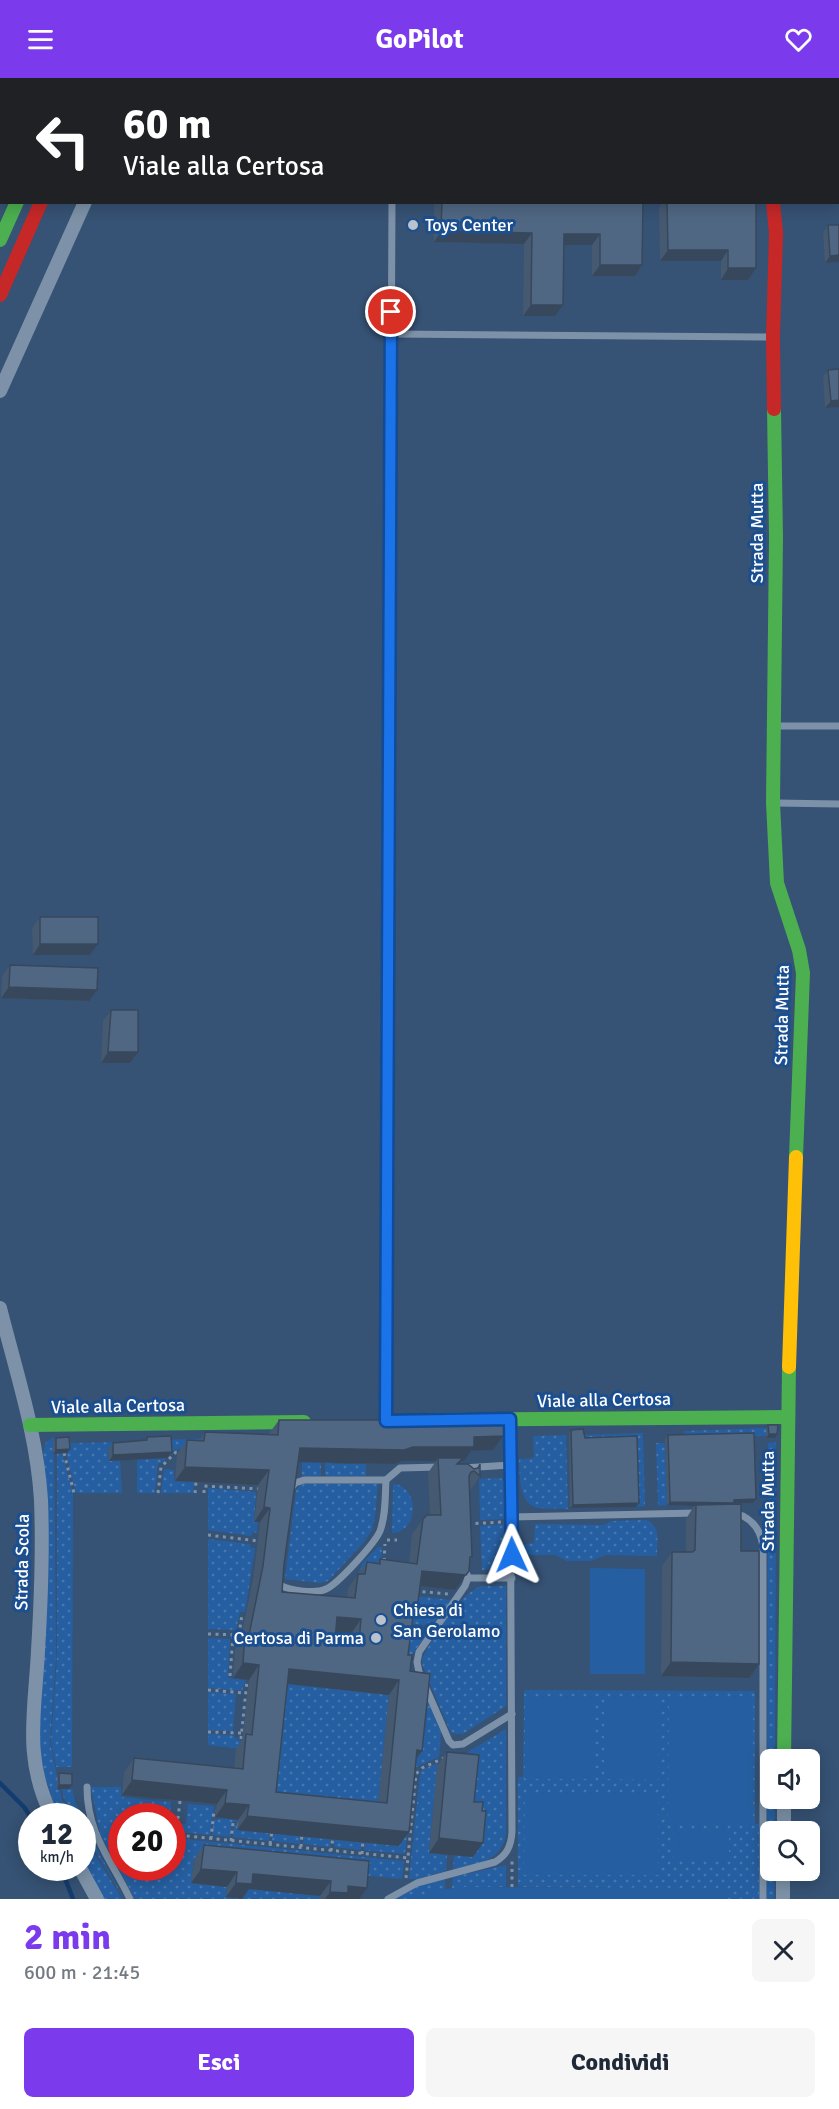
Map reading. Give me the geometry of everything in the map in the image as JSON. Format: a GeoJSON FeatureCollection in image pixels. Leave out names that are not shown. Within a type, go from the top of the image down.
{"type":"FeatureCollection","features":[{"type":"Feature","properties":{"kind":"main road"},"geometry":{"type":"LineString","coordinates":[[0,240],[16,204]]}},
{"type":"Feature","properties":{"kind":"main road"},"geometry":{"type":"LineString","coordinates":[[0,295],[40,204]]}},
{"type":"Feature","properties":{"kind":"main road","name":"Strada Mutta"},"geometry":{"type":"LineString","coordinates":[[773,204],[776,233],[773,337],[776,537],[773,726],[777,884],[799,950],[803,973],[787,1417],[784,1749]]}},
{"type":"Feature","properties":{"kind":"main road","name":"Viale alla Certosa"},"geometry":{"type":"LineString","coordinates":[[391,1421],[787,1417]]}},
{"type":"Feature","properties":{"kind":"main road","name":"Viale alla Certosa"},"geometry":{"type":"LineString","coordinates":[[30,1425],[316,1422]]}},
{"type":"Feature","properties":{"kind":"street"},"geometry":{"type":"LineString","coordinates":[[0,391],[84,204]]}},
{"type":"Feature","properties":{"kind":"street","name":"Strada Scola"},"geometry":{"type":"LineString","coordinates":[[0,1308],[30,1425],[39,1476],[41,1525],[39,1631],[32,1742],[33,1761],[47,1803]]}},
{"type":"Feature","properties":{"kind":"street"},"geometry":{"type":"LineString","coordinates":[[87,1881],[97,1899]]}},
{"type":"Feature","properties":{"kind":"street"},"geometry":{"type":"LineString","coordinates":[[783,1881],[783,1899]]}},
{"type":"Feature","properties":{"kind":"lane","name":"Viale alla Certosa"},"geometry":{"type":"LineString","coordinates":[[391,1421],[392,204]]}},
{"type":"Feature","properties":{"kind":"lane"},"geometry":{"type":"LineString","coordinates":[[391,334],[773,337]]}},
{"type":"Feature","properties":{"kind":"lane"},"geometry":{"type":"LineString","coordinates":[[773,726],[839,726]]}},
{"type":"Feature","properties":{"kind":"lane"},"geometry":{"type":"LineString","coordinates":[[774,803],[839,804]]}},
{"type":"Feature","properties":{"kind":"lane"},"geometry":{"type":"LineString","coordinates":[[388,1899],[405,1889],[434,1878],[488,1865],[501,1859],[510,1847],[512,1832],[512,1578],[510,1419]]}},
{"type":"Feature","properties":{"kind":"lane"},"geometry":{"type":"LineString","coordinates":[[464,1478],[460,1467],[510,1465]]}},
{"type":"Feature","properties":{"kind":"lane"},"geometry":{"type":"LineString","coordinates":[[289,1504],[291,1489],[299,1481],[386,1480],[400,1468],[447,1467]]}},
{"type":"Feature","properties":{"kind":"lane"},"geometry":{"type":"LineString","coordinates":[[280,1568],[279,1582],[286,1588],[319,1591],[332,1586],[371,1546],[378,1534],[384,1513],[386,1480]]}},
{"type":"Feature","properties":{"kind":"lane"},"geometry":{"type":"LineString","coordinates":[[727,1512],[742,1515],[755,1524],[763,1546],[763,1899]]}},
{"type":"Feature","properties":{"kind":"lane"},"geometry":{"type":"LineString","coordinates":[[511,1519],[707,1513]]}},
{"type":"Feature","properties":{"kind":"lane"},"geometry":{"type":"LineString","coordinates":[[467,1567],[468,1578],[419,1652],[417,1662],[449,1741],[456,1746],[512,1714]]}},
{"type":"Feature","properties":{"kind":"lane"},"geometry":{"type":"LineString","coordinates":[[468,1578],[512,1578]]}},
{"type":"Feature","properties":{"kind":"lane"},"geometry":{"type":"LineString","coordinates":[[87,1787],[88,1808],[94,1833],[129,1899]]}},
{"type":"Feature","properties":{"kind":"path"},"geometry":{"type":"LineString","coordinates":[[158,1493],[161,1467],[176,1452],[185,1452]]}},
{"type":"Feature","properties":{"kind":"path"},"geometry":{"type":"LineString","coordinates":[[64,1453],[74,1493]]}},
{"type":"Feature","properties":{"kind":"path"},"geometry":{"type":"LineString","coordinates":[[195,1493],[196,1482]]}},
{"type":"Feature","properties":{"kind":"path"},"geometry":{"type":"LineString","coordinates":[[204,1493],[204,1486],[264,1489]]}},
{"type":"Feature","properties":{"kind":"path"},"geometry":{"type":"LineString","coordinates":[[466,1524],[511,1519]]}},
{"type":"Feature","properties":{"kind":"path"},"geometry":{"type":"LineString","coordinates":[[208,1535],[258,1541]]}},
{"type":"Feature","properties":{"kind":"path"},"geometry":{"type":"LineString","coordinates":[[384,1563],[385,1540],[398,1540]]}},
{"type":"Feature","properties":{"kind":"path"},"geometry":{"type":"LineString","coordinates":[[408,1590],[458,1596]]}},
{"type":"Feature","properties":{"kind":"path"},"geometry":{"type":"LineString","coordinates":[[208,1634],[240,1635],[242,1614]]}},
{"type":"Feature","properties":{"kind":"path"},"geometry":{"type":"LineString","coordinates":[[403,1627],[434,1630]]}},
{"type":"Feature","properties":{"kind":"path"},"geometry":{"type":"LineString","coordinates":[[230,1676],[233,1635]]}},
{"type":"Feature","properties":{"kind":"path"},"geometry":{"type":"LineString","coordinates":[[241,1739],[247,1681]]}},
{"type":"Feature","properties":{"kind":"path"},"geometry":{"type":"LineString","coordinates":[[208,1690],[247,1693]]}},
{"type":"Feature","properties":{"kind":"path"},"geometry":{"type":"LineString","coordinates":[[208,1732],[242,1733]]}},
{"type":"Feature","properties":{"kind":"path"},"geometry":{"type":"LineString","coordinates":[[405,1889],[416,1774],[419,1770],[452,1754],[456,1746]]}},
{"type":"Feature","properties":{"kind":"path"},"geometry":{"type":"LineString","coordinates":[[406,1786],[415,1787]]}},
{"type":"Feature","properties":{"kind":"path"},"geometry":{"type":"LineString","coordinates":[[180,1801],[176,1835],[408,1858]]}},
{"type":"Feature","properties":{"kind":"path"},"geometry":{"type":"LineString","coordinates":[[211,1839],[214,1811],[216,1811]]}},
{"type":"Feature","properties":{"kind":"path"},"geometry":{"type":"LineString","coordinates":[[402,1815],[412,1816]]}},
{"type":"Feature","properties":{"kind":"path"},"geometry":{"type":"LineString","coordinates":[[231,1841],[233,1823],[238,1824]]}},
{"type":"Feature","properties":{"kind":"path"},"geometry":{"type":"LineString","coordinates":[[270,1844],[272,1823]]}},
{"type":"Feature","properties":{"kind":"path"},"geometry":{"type":"LineString","coordinates":[[301,1847],[303,1827]]}},
{"type":"Feature","properties":{"kind":"path"},"geometry":{"type":"LineString","coordinates":[[332,1851],[334,1830]]}},
{"type":"Feature","properties":{"kind":"path"},"geometry":{"type":"LineString","coordinates":[[362,1854],[364,1833]]}},
{"type":"Feature","properties":{"kind":"shaded area"},"geometry":{"type":"Polygon","coordinates":[[[766,1428],[766,1436],[685,1438],[684,1431],[766,1428]]]}},
{"type":"Feature","properties":{"kind":"shaded area"},"geometry":{"type":"Polygon","coordinates":[[[643,1433],[645,1506],[636,1507],[635,1440],[581,1441],[581,1435],[643,1433]]]}},
{"type":"Feature","properties":{"kind":"shaded area"},"geometry":{"type":"Polygon","coordinates":[[[566,1435],[568,1509],[532,1506],[524,1496],[520,1481],[519,1459],[534,1458],[533,1436],[566,1435]]]}},
{"type":"Feature","properties":{"kind":"shaded area"},"geometry":{"type":"Polygon","coordinates":[[[268,1436],[193,1450],[176,1449],[161,1463],[158,1463],[155,1493],[137,1493],[137,1441],[268,1436]]]}},
{"type":"Feature","properties":{"kind":"shaded area"},"geometry":{"type":"Polygon","coordinates":[[[54,1437],[56,1657],[50,1742],[57,1777],[57,1790],[60,1790],[64,1803],[54,1803],[39,1758],[46,1518],[43,1452],[46,1442],[54,1437]]]}},
{"type":"Feature","properties":{"kind":"shaded area"},"geometry":{"type":"Polygon","coordinates":[[[118,1442],[119,1448],[108,1449],[109,1461],[120,1460],[122,1493],[76,1493],[66,1453],[67,1443],[118,1442]]]}},
{"type":"Feature","properties":{"kind":"shaded area"},"geometry":{"type":"Polygon","coordinates":[[[776,1442],[775,1749],[767,1749],[768,1443],[776,1442]]]}},
{"type":"Feature","properties":{"kind":"shaded area"},"geometry":{"type":"Polygon","coordinates":[[[656,1443],[665,1443],[667,1505],[658,1506],[656,1443]]]}},
{"type":"Feature","properties":{"kind":"shaded area"},"geometry":{"type":"Polygon","coordinates":[[[57,1453],[62,1453],[73,1493],[72,1767],[56,1767],[51,1741],[57,1657],[57,1453]]]}},
{"type":"Feature","properties":{"kind":"shaded area"},"geometry":{"type":"Polygon","coordinates":[[[302,1462],[321,1462],[321,1476],[302,1476],[302,1462]]]}},
{"type":"Feature","properties":{"kind":"shaded area"},"geometry":{"type":"Polygon","coordinates":[[[325,1462],[366,1464],[366,1476],[325,1476],[325,1462]]]}},
{"type":"Feature","properties":{"kind":"shaded area"},"geometry":{"type":"Polygon","coordinates":[[[164,1469],[174,1470],[174,1481],[194,1482],[193,1493],[161,1493],[164,1469]]]}},
{"type":"Feature","properties":{"kind":"shaded area"},"geometry":{"type":"Polygon","coordinates":[[[499,1478],[504,1483],[505,1519],[480,1520],[479,1479],[499,1478]]]}},
{"type":"Feature","properties":{"kind":"shaded area"},"geometry":{"type":"Polygon","coordinates":[[[304,1484],[378,1484],[372,1530],[328,1581],[320,1583],[285,1579],[296,1491],[304,1484]]]}},
{"type":"Feature","properties":{"kind":"shaded area"},"geometry":{"type":"Polygon","coordinates":[[[393,1484],[408,1492],[413,1509],[407,1525],[401,1531],[392,1533],[393,1484]]]}},
{"type":"Feature","properties":{"kind":"shaded area"},"geometry":{"type":"Polygon","coordinates":[[[208,1488],[256,1492],[254,1521],[258,1522],[257,1533],[253,1532],[251,1536],[208,1530],[208,1488]]]}},
{"type":"Feature","properties":{"kind":"shaded area"},"geometry":{"type":"Polygon","coordinates":[[[646,1520],[651,1522],[656,1530],[657,1556],[605,1555],[591,1561],[567,1561],[555,1555],[518,1555],[519,1545],[534,1543],[535,1524],[604,1525],[611,1521],[646,1520]]]}},
{"type":"Feature","properties":{"kind":"shaded area"},"geometry":{"type":"Polygon","coordinates":[[[505,1524],[507,1569],[482,1570],[480,1526],[505,1524]]]}},
{"type":"Feature","properties":{"kind":"shaded area"},"geometry":{"type":"Polygon","coordinates":[[[208,1539],[250,1544],[251,1548],[255,1548],[245,1612],[240,1612],[236,1630],[208,1629],[208,1539]]]}},
{"type":"Feature","properties":{"kind":"shaded area"},"geometry":{"type":"Polygon","coordinates":[[[378,1547],[382,1547],[380,1575],[357,1577],[362,1563],[378,1547]]]}},
{"type":"Feature","properties":{"kind":"shaded area"},"geometry":{"type":"Polygon","coordinates":[[[590,1568],[645,1569],[645,1674],[590,1674],[590,1568]]]}},
{"type":"Feature","properties":{"kind":"shaded area"},"geometry":{"type":"Polygon","coordinates":[[[481,1586],[506,1586],[506,1706],[463,1734],[454,1734],[450,1731],[423,1667],[422,1659],[455,1607],[481,1586]]]}},
{"type":"Feature","properties":{"kind":"shaded area"},"geometry":{"type":"Polygon","coordinates":[[[410,1595],[451,1600],[432,1626],[407,1623],[410,1595]]]}},
{"type":"Feature","properties":{"kind":"shaded area"},"geometry":{"type":"Polygon","coordinates":[[[403,1632],[427,1634],[401,1670],[403,1632]]]}},
{"type":"Feature","properties":{"kind":"shaded area"},"geometry":{"type":"Polygon","coordinates":[[[208,1638],[230,1639],[228,1678],[246,1680],[242,1691],[208,1688],[208,1638]]]}},
{"type":"Feature","properties":{"kind":"shaded area"},"geometry":{"type":"Polygon","coordinates":[[[279,1683],[389,1695],[377,1818],[266,1807],[279,1683]]]}},
{"type":"Feature","properties":{"kind":"shaded area"},"geometry":{"type":"Polygon","coordinates":[[[422,1688],[441,1733],[439,1757],[414,1768],[422,1688]]]}},
{"type":"Feature","properties":{"kind":"shaded area"},"geometry":{"type":"Polygon","coordinates":[[[524,1690],[755,1691],[755,1824],[759,1824],[759,1899],[725,1899],[725,1889],[518,1887],[518,1777],[523,1777],[524,1690]]]}},
{"type":"Feature","properties":{"kind":"shaded area"},"geometry":{"type":"Polygon","coordinates":[[[208,1692],[236,1694],[233,1731],[208,1730],[208,1692]]]}},
{"type":"Feature","properties":{"kind":"shaded area"},"geometry":{"type":"Polygon","coordinates":[[[525,1697],[594,1697],[593,1779],[525,1779],[525,1697]]]}},
{"type":"Feature","properties":{"kind":"shaded area"},"geometry":{"type":"Polygon","coordinates":[[[604,1697],[659,1698],[658,1780],[604,1779],[604,1697]]]}},
{"type":"Feature","properties":{"kind":"shaded area"},"geometry":{"type":"Polygon","coordinates":[[[669,1698],[753,1698],[753,1824],[668,1824],[669,1698]]]}},
{"type":"Feature","properties":{"kind":"shaded area"},"geometry":{"type":"Polygon","coordinates":[[[506,1729],[506,1833],[504,1842],[500,1850],[487,1860],[453,1869],[454,1855],[472,1857],[468,1752],[506,1729]]]}},
{"type":"Feature","properties":{"kind":"shaded area"},"geometry":{"type":"Polygon","coordinates":[[[208,1734],[233,1735],[242,1741],[241,1749],[208,1745],[208,1734]]]}},
{"type":"Feature","properties":{"kind":"shaded area"},"geometry":{"type":"Polygon","coordinates":[[[438,1763],[429,1853],[447,1855],[446,1871],[409,1879],[420,1774],[422,1770],[438,1763]]]}},
{"type":"Feature","properties":{"kind":"shaded area"},"geometry":{"type":"Polygon","coordinates":[[[91,1787],[121,1787],[121,1797],[171,1802],[108,1803],[108,1849],[100,1834],[96,1803],[94,1803],[91,1787]]]}},
{"type":"Feature","properties":{"kind":"shaded area"},"geometry":{"type":"Polygon","coordinates":[[[62,1789],[72,1789],[76,1803],[66,1803],[62,1789]]]}},
{"type":"Feature","properties":{"kind":"shaded area"},"geometry":{"type":"Polygon","coordinates":[[[525,1793],[658,1793],[658,1875],[524,1875],[525,1793]]]}},
{"type":"Feature","properties":{"kind":"shaded area"},"geometry":{"type":"Polygon","coordinates":[[[188,1804],[214,1806],[210,1835],[186,1833],[188,1804]]]}},
{"type":"Feature","properties":{"kind":"shaded area"},"geometry":{"type":"Polygon","coordinates":[[[767,1809],[775,1809],[775,1821],[767,1821],[767,1809]]]}},
{"type":"Feature","properties":{"kind":"shaded area"},"geometry":{"type":"Polygon","coordinates":[[[409,1817],[405,1854],[364,1850],[366,1833],[409,1817]]]}},
{"type":"Feature","properties":{"kind":"shaded area"},"geometry":{"type":"Polygon","coordinates":[[[214,1819],[238,1820],[238,1822],[232,1822],[230,1837],[212,1835],[214,1819]]]}},
{"type":"Feature","properties":{"kind":"shaded area"},"geometry":{"type":"Polygon","coordinates":[[[271,1823],[269,1841],[233,1837],[234,1825],[238,1825],[238,1830],[264,1833],[271,1823]]]}},
{"type":"Feature","properties":{"kind":"shaded area"},"geometry":{"type":"Polygon","coordinates":[[[274,1824],[279,1834],[295,1836],[302,1826],[300,1844],[272,1841],[274,1824]]]}},
{"type":"Feature","properties":{"kind":"shaded area"},"geometry":{"type":"Polygon","coordinates":[[[305,1827],[309,1837],[326,1839],[332,1829],[330,1847],[303,1844],[305,1827]]]}},
{"type":"Feature","properties":{"kind":"shaded area"},"geometry":{"type":"Polygon","coordinates":[[[335,1830],[339,1840],[356,1842],[363,1832],[361,1850],[334,1847],[335,1830]]]}},
{"type":"Feature","properties":{"kind":"shaded area"},"geometry":{"type":"Polygon","coordinates":[[[674,1831],[729,1831],[729,1861],[674,1860],[674,1831]]]}},
{"type":"Feature","properties":{"kind":"shaded area"},"geometry":{"type":"Polygon","coordinates":[[[186,1839],[404,1861],[402,1879],[194,1859],[191,1883],[227,1887],[226,1897],[243,1888],[320,1896],[320,1899],[135,1899],[125,1881],[186,1881],[186,1839]]]}},
{"type":"Feature","properties":{"kind":"shaded area"},"geometry":{"type":"Polygon","coordinates":[[[96,1847],[108,1869],[108,1872],[96,1853],[96,1847]]]}},
{"type":"Feature","properties":{"kind":"shaded area"},"geometry":{"type":"Polygon","coordinates":[[[96,1856],[108,1876],[108,1881],[111,1881],[122,1899],[103,1899],[94,1881],[96,1881],[96,1856]]]}},
{"type":"Feature","properties":{"kind":"shaded area"},"geometry":{"type":"Polygon","coordinates":[[[506,1865],[506,1887],[452,1888],[453,1877],[506,1865]]]}},
{"type":"Feature","properties":{"kind":"shaded area"},"geometry":{"type":"Polygon","coordinates":[[[445,1879],[445,1889],[414,1899],[393,1899],[416,1887],[445,1879]]]}},
{"type":"Feature","properties":{"kind":"shaded area"},"geometry":{"type":"Polygon","coordinates":[[[767,1881],[775,1881],[774,1899],[767,1899],[767,1881]]]}},
{"type":"Feature","properties":{"kind":"shaded area"},"geometry":{"type":"Polygon","coordinates":[[[460,1887],[725,1888],[725,1899],[414,1899],[439,1890],[460,1887]]]}},
{"type":"Feature","properties":{"kind":"building"},"geometry":{"type":"Polygon","coordinates":[[[442,204],[643,204],[642,265],[600,265],[600,234],[564,234],[563,305],[531,305],[532,233],[441,231],[442,204]]]}},
{"type":"Feature","properties":{"kind":"building"},"geometry":{"type":"Polygon","coordinates":[[[667,204],[756,204],[756,268],[728,268],[728,250],[668,250],[667,204]]]}},
{"type":"Feature","properties":{"kind":"building"},"geometry":{"type":"Polygon","coordinates":[[[828,225],[839,225],[839,255],[830,256],[828,225]]]}},
{"type":"Feature","properties":{"kind":"building"},"geometry":{"type":"Polygon","coordinates":[[[839,369],[839,400],[831,401],[828,370],[839,369]]]}},
{"type":"Feature","properties":{"kind":"building"},"geometry":{"type":"Polygon","coordinates":[[[40,917],[98,917],[98,944],[40,944],[40,917]]]}},
{"type":"Feature","properties":{"kind":"building"},"geometry":{"type":"Polygon","coordinates":[[[10,965],[98,968],[97,990],[9,987],[10,965]]]}},
{"type":"Feature","properties":{"kind":"building"},"geometry":{"type":"Polygon","coordinates":[[[111,1010],[138,1010],[138,1052],[108,1052],[111,1010]]]}},
{"type":"Feature","properties":{"kind":"building","name":"Certosa di Parma"},"geometry":{"type":"Polygon","coordinates":[[[450,1418],[450,1420],[465,1420],[465,1423],[513,1421],[503,1436],[474,1437],[474,1447],[413,1447],[404,1450],[300,1448],[282,1592],[355,1598],[358,1574],[365,1574],[367,1562],[380,1564],[380,1559],[417,1564],[423,1519],[427,1515],[441,1515],[438,1458],[463,1458],[457,1464],[468,1464],[474,1469],[480,1464],[480,1476],[474,1471],[469,1476],[472,1557],[470,1557],[469,1571],[466,1575],[422,1571],[417,1609],[414,1609],[408,1655],[412,1655],[410,1671],[430,1674],[422,1751],[417,1750],[409,1832],[247,1816],[249,1805],[225,1803],[227,1790],[132,1780],[134,1758],[243,1769],[246,1734],[252,1735],[259,1665],[243,1663],[245,1635],[249,1635],[263,1566],[270,1508],[264,1507],[269,1470],[185,1467],[187,1440],[204,1441],[205,1432],[278,1435],[279,1420],[450,1418]],[[337,1617],[335,1640],[359,1642],[361,1619],[337,1617]],[[289,1669],[276,1792],[387,1803],[399,1680],[289,1669]]]}},
{"type":"Feature","properties":{"kind":"building"},"geometry":{"type":"Polygon","coordinates":[[[768,1425],[778,1425],[777,1434],[769,1434],[768,1425]]]}},
{"type":"Feature","properties":{"kind":"building"},"geometry":{"type":"Polygon","coordinates":[[[583,1429],[585,1438],[637,1436],[639,1503],[573,1505],[571,1430],[583,1429]]]}},
{"type":"Feature","properties":{"kind":"building"},"geometry":{"type":"Polygon","coordinates":[[[754,1433],[756,1499],[734,1500],[734,1503],[670,1502],[668,1435],[754,1433]]]}},
{"type":"Feature","properties":{"kind":"building"},"geometry":{"type":"Polygon","coordinates":[[[171,1436],[172,1452],[113,1455],[113,1443],[147,1440],[147,1437],[171,1436]]]}},
{"type":"Feature","properties":{"kind":"building"},"geometry":{"type":"Polygon","coordinates":[[[69,1437],[70,1449],[56,1450],[56,1438],[69,1437]]]}},
{"type":"Feature","properties":{"kind":"building"},"geometry":{"type":"Polygon","coordinates":[[[741,1504],[741,1551],[759,1551],[759,1664],[671,1662],[672,1552],[695,1550],[696,1505],[741,1504]]]}},
{"type":"Feature","properties":{"kind":"building"},"geometry":{"type":"Polygon","coordinates":[[[447,1752],[479,1755],[474,1802],[483,1802],[482,1811],[486,1811],[483,1843],[439,1838],[447,1752]]]}},
{"type":"Feature","properties":{"kind":"building"},"geometry":{"type":"Polygon","coordinates":[[[59,1773],[72,1774],[72,1785],[59,1785],[59,1773]]]}},
{"type":"Feature","properties":{"kind":"building"},"geometry":{"type":"Polygon","coordinates":[[[204,1845],[369,1861],[367,1888],[348,1886],[348,1893],[330,1892],[331,1881],[253,1874],[252,1884],[236,1883],[237,1872],[201,1869],[204,1845]]]}},
{"type":"Feature","properties":{"kind":"waterway"},"geometry":{"type":"LineString","coordinates":[[0,1783],[20,1803]]}},
{"type":"Feature","properties":{"kind":"waterway"},"geometry":{"type":"LineString","coordinates":[[66,1881],[73,1899]]}},
{"type":"Feature","properties":{"kind":"traffic: fast"},"geometry":{"type":"LineString","coordinates":[[0,240],[16,204]]}},
{"type":"Feature","properties":{"kind":"traffic: fast"},"geometry":{"type":"LineString","coordinates":[[774,409],[776,537],[773,803],[777,883],[799,950],[803,973],[796,1157]]}},
{"type":"Feature","properties":{"kind":"traffic: fast"},"geometry":{"type":"LineString","coordinates":[[784,1749],[789,1367]]}},
{"type":"Feature","properties":{"kind":"traffic: fast"},"geometry":{"type":"LineString","coordinates":[[423,1420],[787,1417]]}},
{"type":"Feature","properties":{"kind":"traffic: fast"},"geometry":{"type":"LineString","coordinates":[[30,1425],[304,1422]]}},
{"type":"Feature","properties":{"kind":"traffic: slow"},"geometry":{"type":"LineString","coordinates":[[789,1367],[796,1157]]}},
{"type":"Feature","properties":{"kind":"traffic: jam"},"geometry":{"type":"LineString","coordinates":[[0,295],[40,204]]}},
{"type":"Feature","properties":{"kind":"traffic: jam"},"geometry":{"type":"LineString","coordinates":[[773,204],[776,233],[773,337],[774,409]]}},
{"type":"Feature","properties":{"kind":"place","name":"Toys Center"},"geometry":{"type":"Point","coordinates":[413,225]}},
{"type":"Feature","properties":{"kind":"place","name":"Chiesa di San Gerolamo"},"geometry":{"type":"Point","coordinates":[381,1620]}},
{"type":"Feature","properties":{"kind":"place","name":"Certosa di Parma"},"geometry":{"type":"Point","coordinates":[376,1638]}},
{"type":"Feature","properties":{"kind":"route"},"geometry":{"type":"LineString","coordinates":[[391,312],[386,1421],[510,1419],[512,1555]]}}]}
